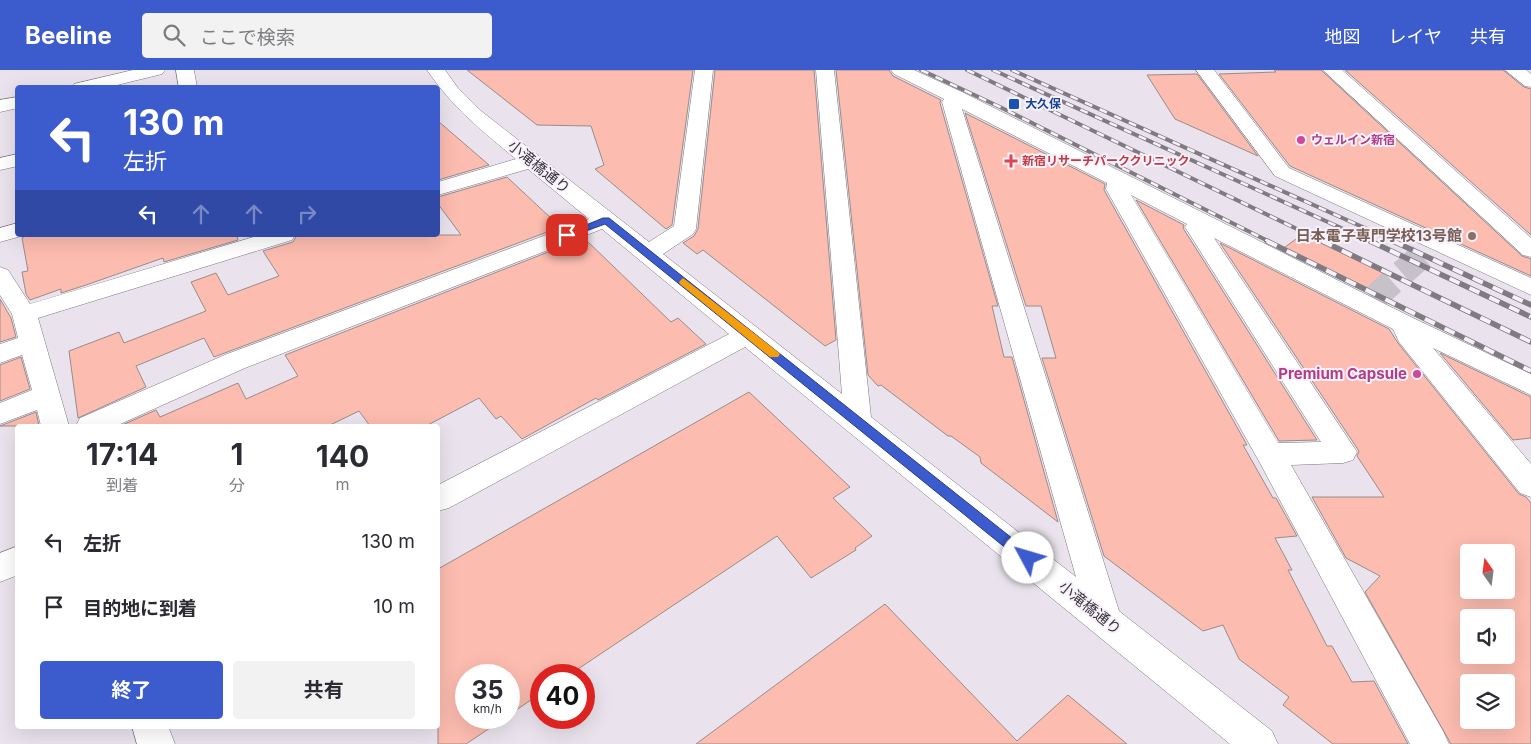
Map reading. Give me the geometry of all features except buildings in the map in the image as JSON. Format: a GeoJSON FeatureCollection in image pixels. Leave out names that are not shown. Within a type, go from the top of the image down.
{"type":"FeatureCollection","features":[{"type":"Feature","properties":{"kind":"street"},"geometry":{"type":"LineString","coordinates":[[93,85],[156,70]]}},
{"type":"Feature","properties":{"kind":"street"},"geometry":{"type":"LineString","coordinates":[[185,70],[188,85]]}},
{"type":"Feature","properties":{"kind":"street","name":"小滝橋通り"},"geometry":{"type":"LineString","coordinates":[[436,70],[452,92],[474,115],[1259,744]]}},
{"type":"Feature","properties":{"kind":"street"},"geometry":{"type":"LineString","coordinates":[[648,253],[685,229],[704,70]]}},
{"type":"Feature","properties":{"kind":"street"},"geometry":{"type":"LineString","coordinates":[[825,70],[858,422]]}},
{"type":"Feature","properties":{"kind":"street"},"geometry":{"type":"LineString","coordinates":[[900,70],[1200,221],[1371,302],[1404,324],[1531,385]]}},
{"type":"Feature","properties":{"kind":"street"},"geometry":{"type":"LineString","coordinates":[[1205,70],[1282,172],[1432,247],[1531,287]]}},
{"type":"Feature","properties":{"kind":"street"},"geometry":{"type":"LineString","coordinates":[[1332,70],[1531,250]]}},
{"type":"Feature","properties":{"kind":"street"},"geometry":{"type":"LineString","coordinates":[[1514,70],[1531,82]]}},
{"type":"Feature","properties":{"kind":"street"},"geometry":{"type":"LineString","coordinates":[[954,96],[951,102],[1105,620]]}},
{"type":"Feature","properties":{"kind":"street"},"geometry":{"type":"LineString","coordinates":[[0,106],[15,103]]}},
{"type":"Feature","properties":{"kind":"street"},"geometry":{"type":"LineString","coordinates":[[0,164],[15,161]]}},
{"type":"Feature","properties":{"kind":"street"},"geometry":{"type":"LineString","coordinates":[[440,189],[532,161]]}},
{"type":"Feature","properties":{"kind":"street"},"geometry":{"type":"LineString","coordinates":[[1117,178],[1117,188],[1270,455],[1430,744]]}},
{"type":"Feature","properties":{"kind":"street"},"geometry":{"type":"LineString","coordinates":[[94,424],[236,361],[606,220]]}},
{"type":"Feature","properties":{"kind":"street"},"geometry":{"type":"LineString","coordinates":[[1200,221],[1196,227],[1343,452],[1270,455]]}},
{"type":"Feature","properties":{"kind":"street"},"geometry":{"type":"LineString","coordinates":[[0,234],[15,231]]}},
{"type":"Feature","properties":{"kind":"street"},"geometry":{"type":"LineString","coordinates":[[24,314],[277,237]]}},
{"type":"Feature","properties":{"kind":"street"},"geometry":{"type":"LineString","coordinates":[[0,275],[24,314],[54,424]]}},
{"type":"Feature","properties":{"kind":"street"},"geometry":{"type":"LineString","coordinates":[[1404,324],[1408,336],[1531,485]]}},
{"type":"Feature","properties":{"kind":"street"},"geometry":{"type":"LineString","coordinates":[[440,498],[749,334]]}},
{"type":"Feature","properties":{"kind":"street"},"geometry":{"type":"LineString","coordinates":[[0,354],[32,342]]}},
{"type":"Feature","properties":{"kind":"street"},"geometry":{"type":"LineString","coordinates":[[0,414],[46,395]]}},
{"type":"Feature","properties":{"kind":"street"},"geometry":{"type":"LineString","coordinates":[[0,568],[15,561]]}},
{"type":"Feature","properties":{"kind":"street"},"geometry":{"type":"LineString","coordinates":[[151,729],[156,744]]}},
{"type":"Feature","properties":{"kind":"tunnel"},"geometry":{"type":"LineString","coordinates":[[1373,299],[1427,251]]}},
{"type":"Feature","properties":{"kind":"railway"},"geometry":{"type":"LineString","coordinates":[[921,70],[1002,108],[1270,242]]}},
{"type":"Feature","properties":{"kind":"railway"},"geometry":{"type":"LineString","coordinates":[[967,70],[1324,242]]}},
{"type":"Feature","properties":{"kind":"railway"},"geometry":{"type":"LineString","coordinates":[[993,70],[1372,242]]}},
{"type":"Feature","properties":{"kind":"railway"},"geometry":{"type":"LineString","coordinates":[[1012,70],[1396,242]]}},
{"type":"Feature","properties":{"kind":"railway"},"geometry":{"type":"LineString","coordinates":[[1267,241],[1531,371]]}},
{"type":"Feature","properties":{"kind":"railway"},"geometry":{"type":"LineString","coordinates":[[1322,241],[1531,342]]}},
{"type":"Feature","properties":{"kind":"railway"},"geometry":{"type":"LineString","coordinates":[[1370,241],[1531,317]]}},
{"type":"Feature","properties":{"kind":"railway"},"geometry":{"type":"LineString","coordinates":[[1393,241],[1531,305]]}},
{"type":"Feature","properties":{"kind":"slow traffic"},"geometry":{"type":"LineString","coordinates":[[683,282],[774,354]]}},
{"type":"Feature","properties":{"kind":"place","name":"大久保"},"geometry":{"type":"Point","coordinates":[1014,104]}},
{"type":"Feature","properties":{"kind":"place","name":"ウェルイン新宿"},"geometry":{"type":"Point","coordinates":[1301,140]}},
{"type":"Feature","properties":{"kind":"place","name":"新宿リサーチパーククリニック"},"geometry":{"type":"Point","coordinates":[1011,161]}},
{"type":"Feature","properties":{"kind":"place","name":"日本電子専門学校13号館"},"geometry":{"type":"Point","coordinates":[1472,236]}},
{"type":"Feature","properties":{"kind":"place","name":"Premium Capsule"},"geometry":{"type":"Point","coordinates":[1417,374]}},
{"type":"Feature","properties":{"kind":"route"},"geometry":{"type":"LineString","coordinates":[[567,235],[606,220],[1028,558]]}}]}
